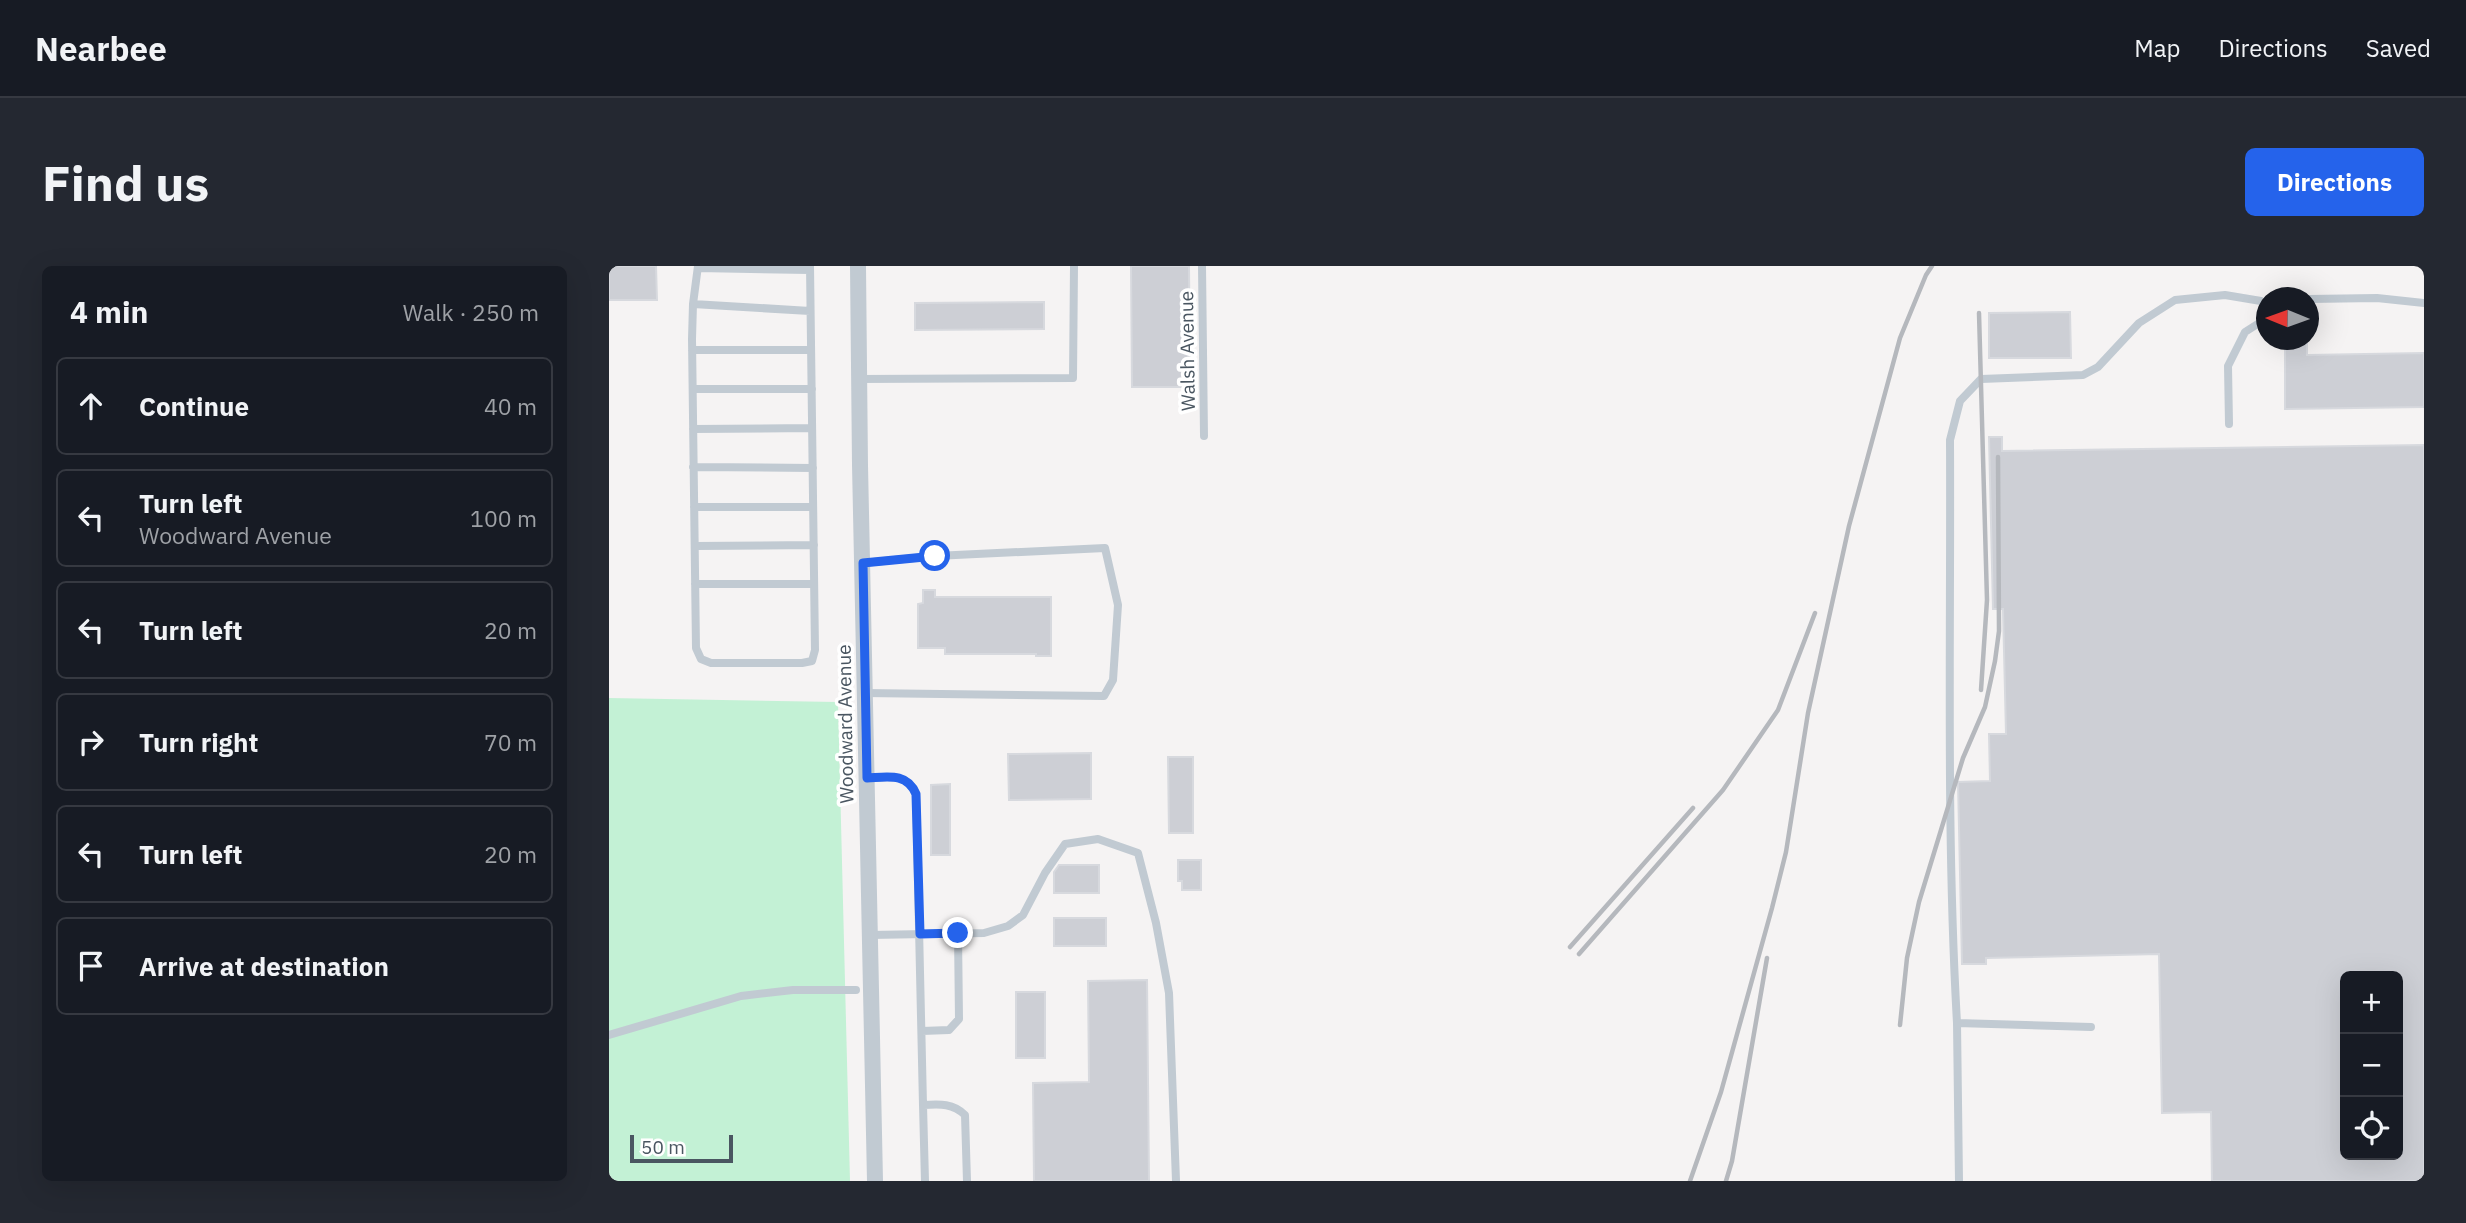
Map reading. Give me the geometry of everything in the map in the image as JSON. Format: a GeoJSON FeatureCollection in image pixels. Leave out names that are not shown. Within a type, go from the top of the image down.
{"type":"FeatureCollection","features":[{"type":"Feature","properties":{"kind":"street","name":"Woodward Avenue"},"geometry":{"type":"LineString","coordinates":[[858,266],[875,1181]]}},
{"type":"Feature","properties":{"kind":"lane"},"geometry":{"type":"LineString","coordinates":[[859,379],[1073,378],[1075,266]]}},
{"type":"Feature","properties":{"kind":"lane","name":"Walsh Avenue"},"geometry":{"type":"LineString","coordinates":[[1202,266],[1204,436]]}},
{"type":"Feature","properties":{"kind":"lane"},"geometry":{"type":"LineString","coordinates":[[698,267],[810,268],[815,650],[811,661],[711,663],[701,659],[696,648],[692,350],[693,304],[698,267]]}},
{"type":"Feature","properties":{"kind":"lane"},"geometry":{"type":"LineString","coordinates":[[1959,1181],[1957,1023],[1949,805],[1950,440],[1960,401],[1981,379],[2083,375],[2098,367],[2139,323],[2175,300],[2225,295],[2256,300]]}},
{"type":"Feature","properties":{"kind":"lane"},"geometry":{"type":"LineString","coordinates":[[2319,299],[2377,298],[2424,303]]}},
{"type":"Feature","properties":{"kind":"lane"},"geometry":{"type":"LineString","coordinates":[[693,304],[810,311]]}},
{"type":"Feature","properties":{"kind":"lane"},"geometry":{"type":"LineString","coordinates":[[2229,424],[2228,366],[2245,332],[2256,325]]}},
{"type":"Feature","properties":{"kind":"lane"},"geometry":{"type":"LineString","coordinates":[[692,350],[810,349]]}},
{"type":"Feature","properties":{"kind":"lane"},"geometry":{"type":"LineString","coordinates":[[692,389],[812,389]]}},
{"type":"Feature","properties":{"kind":"lane"},"geometry":{"type":"LineString","coordinates":[[693,429],[812,428]]}},
{"type":"Feature","properties":{"kind":"lane"},"geometry":{"type":"LineString","coordinates":[[694,467],[813,468]]}},
{"type":"Feature","properties":{"kind":"lane"},"geometry":{"type":"LineString","coordinates":[[694,507],[813,507]]}},
{"type":"Feature","properties":{"kind":"lane"},"geometry":{"type":"LineString","coordinates":[[695,546],[814,545]]}},
{"type":"Feature","properties":{"kind":"lane"},"geometry":{"type":"LineString","coordinates":[[863,563],[935,556],[1105,548],[1118,605],[1113,680],[1104,696],[865,693]]}},
{"type":"Feature","properties":{"kind":"lane"},"geometry":{"type":"LineString","coordinates":[[695,584],[814,584]]}},
{"type":"Feature","properties":{"kind":"lane"},"geometry":{"type":"LineString","coordinates":[[867,778],[902,778],[912,784],[916,794],[925,1181]]}},
{"type":"Feature","properties":{"kind":"lane"},"geometry":{"type":"LineString","coordinates":[[870,935],[984,933],[1008,926],[1023,915],[1045,873],[1065,844],[1098,839],[1138,853],[1156,923],[1169,993],[1176,1181]]}},
{"type":"Feature","properties":{"kind":"lane"},"geometry":{"type":"LineString","coordinates":[[922,1031],[949,1030],[958,1019],[958,933]]}},
{"type":"Feature","properties":{"kind":"lane"},"geometry":{"type":"LineString","coordinates":[[609,1035],[741,996],[793,990],[856,990]]}},
{"type":"Feature","properties":{"kind":"lane"},"geometry":{"type":"LineString","coordinates":[[1957,1023],[2091,1027]]}},
{"type":"Feature","properties":{"kind":"lane"},"geometry":{"type":"LineString","coordinates":[[923,1105],[958,1107],[965,1115],[967,1181]]}},
{"type":"Feature","properties":{"kind":"green space"},"geometry":{"type":"Polygon","coordinates":[[[609,698],[838,702],[850,1181],[609,1181],[609,698]]]}},
{"type":"Feature","properties":{"kind":"building"},"geometry":{"type":"Polygon","coordinates":[[[609,266],[656,266],[657,300],[609,300],[609,266]]]}},
{"type":"Feature","properties":{"kind":"building"},"geometry":{"type":"Polygon","coordinates":[[[1131,266],[1189,266],[1190,387],[1132,387],[1131,266]]]}},
{"type":"Feature","properties":{"kind":"building"},"geometry":{"type":"Polygon","coordinates":[[[1044,302],[1044,329],[915,330],[915,303],[1044,302]]]}},
{"type":"Feature","properties":{"kind":"building"},"geometry":{"type":"Polygon","coordinates":[[[2070,312],[2071,358],[1989,358],[1989,313],[2070,312]]]}},
{"type":"Feature","properties":{"kind":"building"},"geometry":{"type":"Polygon","coordinates":[[[2285,350],[2307,350],[2307,355],[2424,353],[2424,407],[2285,409],[2285,350]]]}},
{"type":"Feature","properties":{"kind":"building"},"geometry":{"type":"Polygon","coordinates":[[[1989,437],[2002,437],[2002,451],[2424,445],[2424,1181],[2212,1181],[2211,1112],[2162,1113],[2159,954],[1986,958],[1986,964],[1962,964],[1958,782],[1990,781],[1989,734],[2006,734],[2003,609],[1993,609],[1989,437]]]}},
{"type":"Feature","properties":{"kind":"building"},"geometry":{"type":"Polygon","coordinates":[[[923,590],[935,590],[935,597],[1051,597],[1051,656],[945,654],[945,648],[918,648],[918,604],[923,603],[923,590]]]}},
{"type":"Feature","properties":{"kind":"building"},"geometry":{"type":"Polygon","coordinates":[[[1091,753],[1091,799],[1009,800],[1008,754],[1091,753]]]}},
{"type":"Feature","properties":{"kind":"building"},"geometry":{"type":"Polygon","coordinates":[[[1168,757],[1193,757],[1193,833],[1169,833],[1168,757]]]}},
{"type":"Feature","properties":{"kind":"building"},"geometry":{"type":"Polygon","coordinates":[[[950,784],[950,855],[931,855],[931,785],[950,784]]]}},
{"type":"Feature","properties":{"kind":"building"},"geometry":{"type":"Polygon","coordinates":[[[1178,860],[1201,860],[1201,890],[1182,890],[1182,881],[1178,881],[1178,860]]]}},
{"type":"Feature","properties":{"kind":"building"},"geometry":{"type":"Polygon","coordinates":[[[1059,865],[1099,865],[1099,893],[1054,893],[1054,872],[1059,865]]]}},
{"type":"Feature","properties":{"kind":"building"},"geometry":{"type":"Polygon","coordinates":[[[1054,918],[1106,918],[1106,946],[1054,946],[1054,918]]]}},
{"type":"Feature","properties":{"kind":"building"},"geometry":{"type":"Polygon","coordinates":[[[1147,980],[1149,1181],[1034,1181],[1033,1083],[1089,1082],[1088,981],[1147,980]]]}},
{"type":"Feature","properties":{"kind":"building"},"geometry":{"type":"Polygon","coordinates":[[[1016,992],[1045,992],[1045,1058],[1016,1058],[1016,992]]]}},
{"type":"Feature","properties":{"kind":"railway"},"geometry":{"type":"LineString","coordinates":[[1690,1181],[1721,1092],[1786,852],[1808,713],[1849,526],[1900,338],[1932,266]]}},
{"type":"Feature","properties":{"kind":"railway"},"geometry":{"type":"LineString","coordinates":[[1979,313],[1987,600],[1981,690]]}},
{"type":"Feature","properties":{"kind":"railway"},"geometry":{"type":"LineString","coordinates":[[1900,1025],[1907,958],[1919,902],[1963,758],[1985,707],[1995,661],[1999,631],[1998,457]]}},
{"type":"Feature","properties":{"kind":"railway"},"geometry":{"type":"LineString","coordinates":[[1579,954],[1723,790],[1778,710],[1815,613]]}},
{"type":"Feature","properties":{"kind":"railway"},"geometry":{"type":"LineString","coordinates":[[1570,947],[1693,808]]}},
{"type":"Feature","properties":{"kind":"railway"},"geometry":{"type":"LineString","coordinates":[[1726,1181],[1732,1161],[1767,958]]}},
{"type":"Feature","properties":{"kind":"route"},"geometry":{"type":"LineString","coordinates":[[935,556],[863,563],[867,778],[902,778],[912,784],[916,794],[920,934],[958,933]]}}]}
